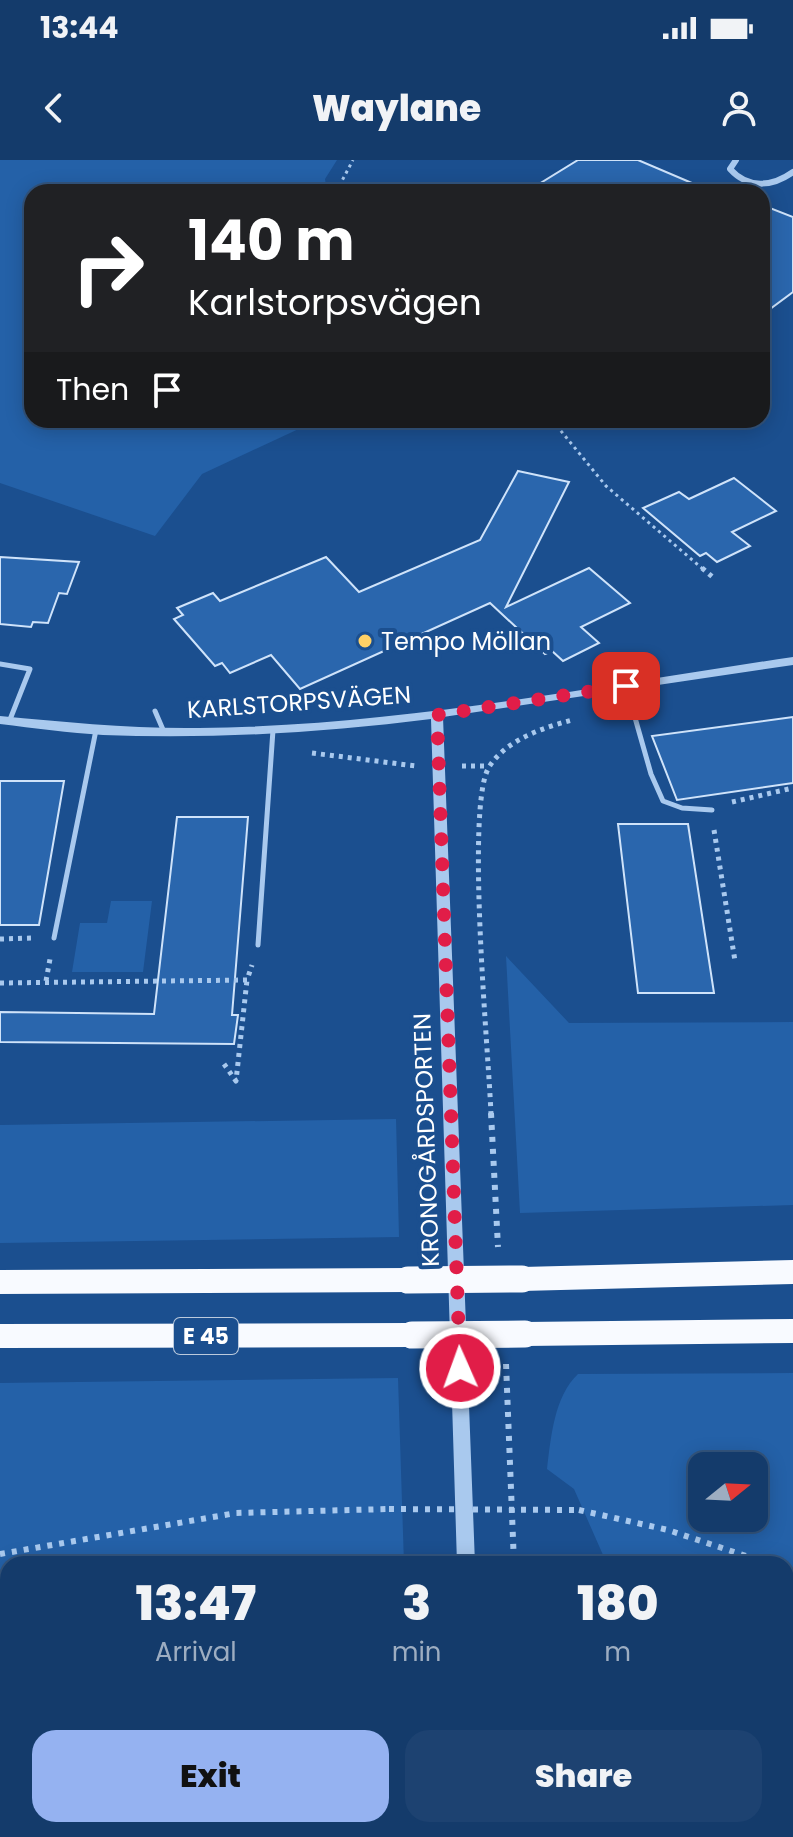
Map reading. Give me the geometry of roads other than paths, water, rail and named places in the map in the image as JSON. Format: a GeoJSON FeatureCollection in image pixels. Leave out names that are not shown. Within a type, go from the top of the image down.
{"type":"FeatureCollection","features":[{"type":"Feature","properties":{"kind":"highway"},"geometry":{"type":"LineString","coordinates":[[0,1282],[522,1279],[793,1272]]}},
{"type":"Feature","properties":{"kind":"highway","name":"E 45"},"geometry":{"type":"LineString","coordinates":[[0,1336],[793,1331]]}},
{"type":"Feature","properties":{"kind":"street"},"geometry":{"type":"LineString","coordinates":[[736,160],[730,169],[736,177],[756,184]]}},
{"type":"Feature","properties":{"kind":"street"},"geometry":{"type":"LineString","coordinates":[[765,184],[776,182],[793,172]]}},
{"type":"Feature","properties":{"kind":"street","name":"KARLSTORPSVÄGEN"},"geometry":{"type":"LineString","coordinates":[[5,721],[96,730],[273,730],[437,715],[793,661]]}},
{"type":"Feature","properties":{"kind":"street","name":"KRONOGÅRDSPORTEN"},"geometry":{"type":"LineString","coordinates":[[437,715],[466,1556]]}},
{"type":"Feature","properties":{"kind":"lane","name":"KARLSTORPSVÄGEN"},"geometry":{"type":"LineString","coordinates":[[0,664],[30,669],[5,721]]}},
{"type":"Feature","properties":{"kind":"lane"},"geometry":{"type":"LineString","coordinates":[[626,686],[629,706],[663,801],[682,808],[712,810]]}},
{"type":"Feature","properties":{"kind":"lane","name":"KARLSTORPSVÄGEN"},"geometry":{"type":"LineString","coordinates":[[155,711],[164,732]]}},
{"type":"Feature","properties":{"kind":"lane"},"geometry":{"type":"LineString","coordinates":[[54,938],[96,730]]}},
{"type":"Feature","properties":{"kind":"lane"},"geometry":{"type":"LineString","coordinates":[[258,945],[273,730]]}},
{"type":"Feature","properties":{"kind":"place","name":"Tempo Möllan"},"geometry":{"type":"Point","coordinates":[365,641]}}]}
